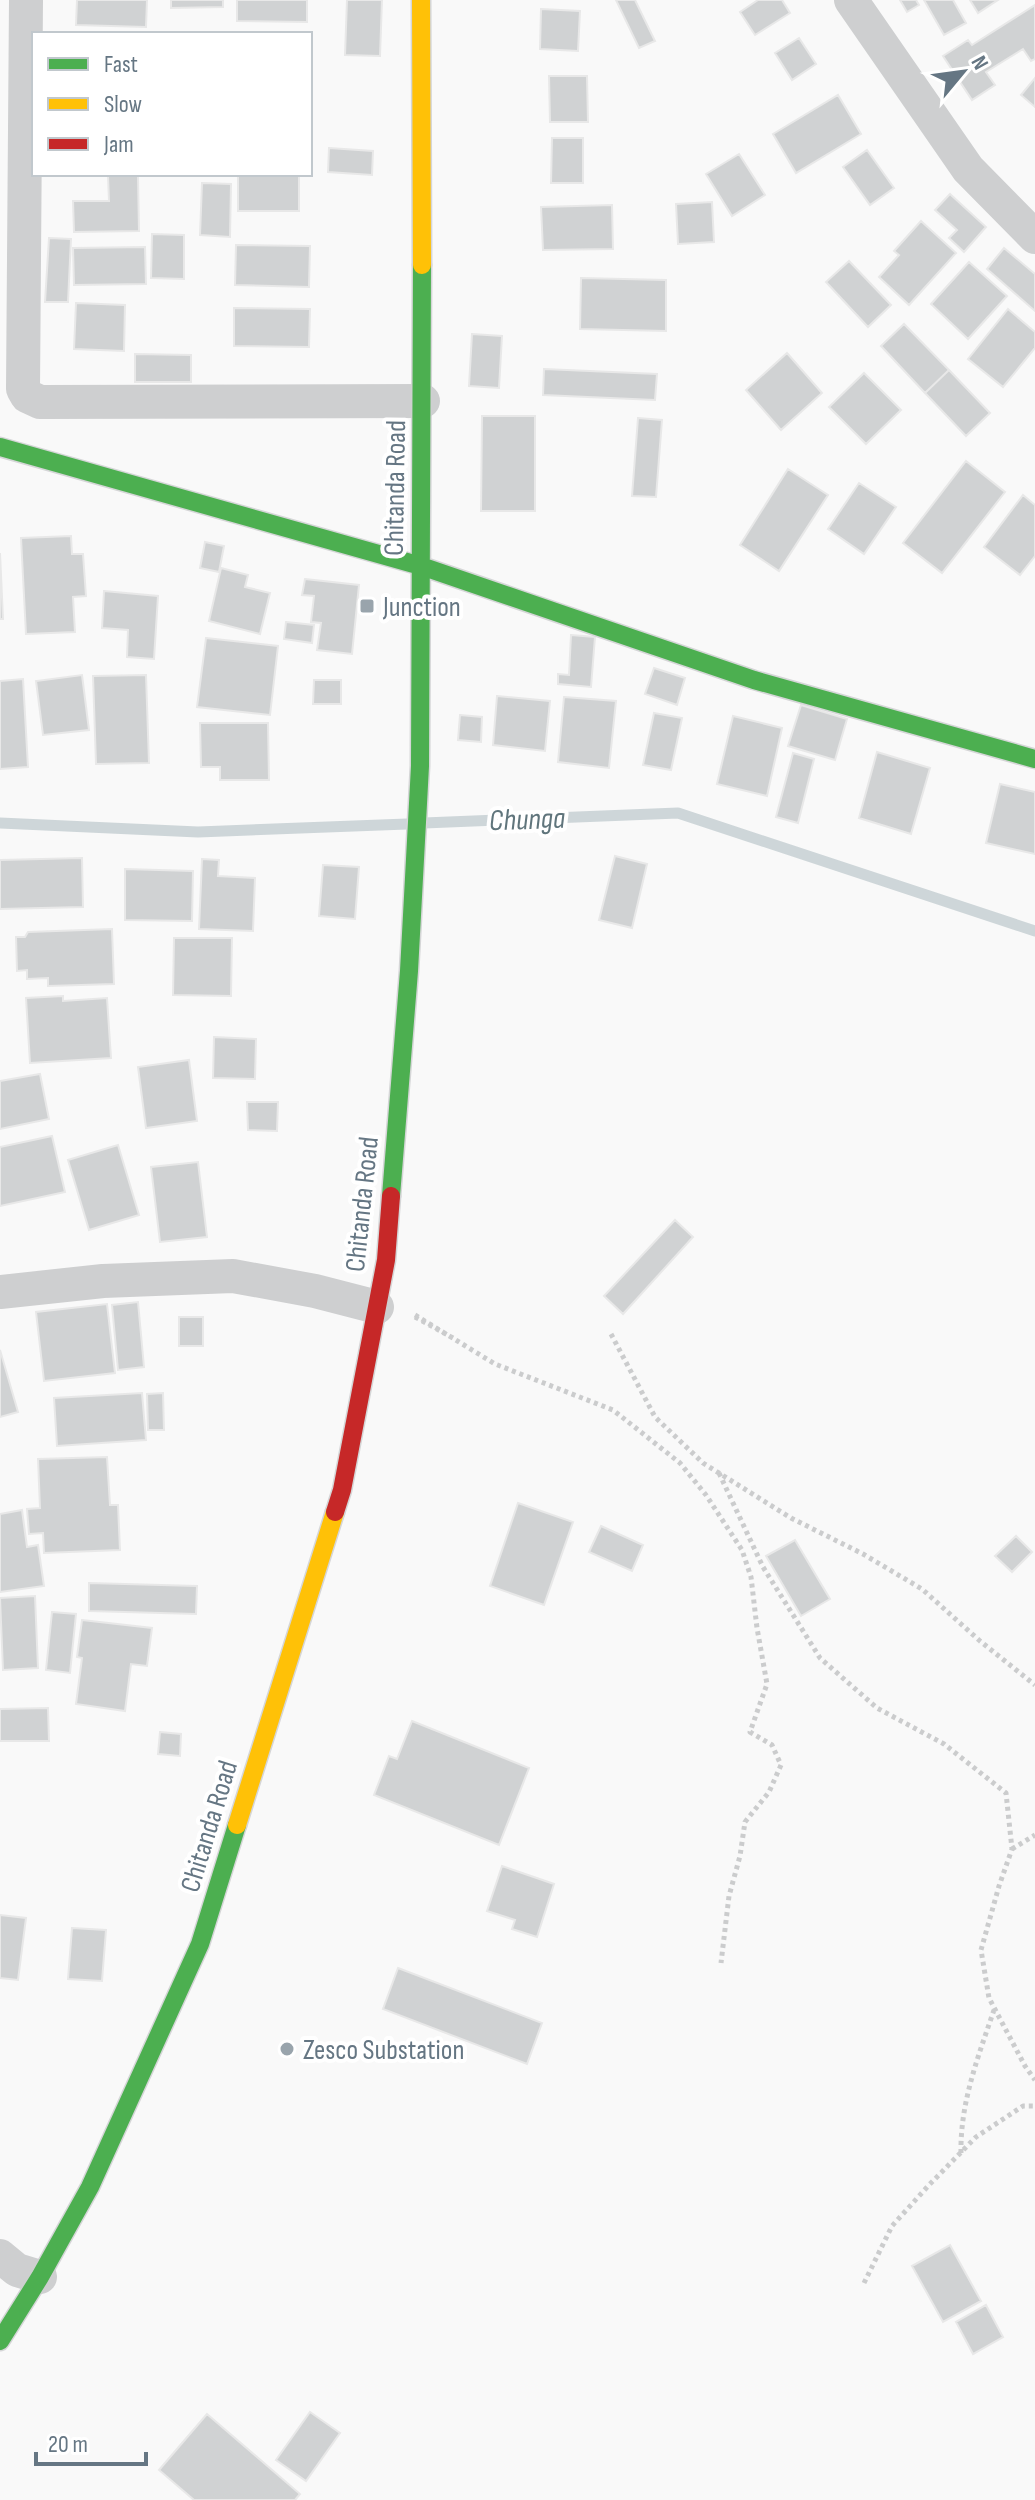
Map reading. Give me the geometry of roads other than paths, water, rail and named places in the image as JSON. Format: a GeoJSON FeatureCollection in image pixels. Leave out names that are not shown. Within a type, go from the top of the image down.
{"type":"FeatureCollection","features":[{"type":"Feature","properties":{"kind":"street"},"geometry":{"type":"LineString","coordinates":[[26,0],[12,99],[23,389],[27,396],[40,402],[423,401]]}},
{"type":"Feature","properties":{"kind":"street","name":"Chitanda Road"},"geometry":{"type":"LineString","coordinates":[[0,2341],[90,2187],[200,1944],[342,1490],[386,1260],[420,766],[423,401],[421,0]]}},
{"type":"Feature","properties":{"kind":"street"},"geometry":{"type":"LineString","coordinates":[[851,0],[968,169],[1035,237]]}},
{"type":"Feature","properties":{"kind":"street"},"geometry":{"type":"LineString","coordinates":[[0,447],[421,566],[754,680],[1035,759]]}},
{"type":"Feature","properties":{"kind":"street"},"geometry":{"type":"LineString","coordinates":[[0,1292],[103,1281],[233,1276],[378,1302]]}},
{"type":"Feature","properties":{"kind":"street"},"geometry":{"type":"LineString","coordinates":[[0,2256],[17,2270],[40,2277]]}},
{"type":"Feature","properties":{"kind":"waterway","name":"Chunga"},"geometry":{"type":"LineString","coordinates":[[424,823],[678,813],[1035,931]]}},
{"type":"Feature","properties":{"kind":"waterway","name":"Chunga"},"geometry":{"type":"LineString","coordinates":[[0,823],[198,832],[407,824]]}},
{"type":"Feature","properties":{"kind":"place","name":"Junction"},"geometry":{"type":"Point","coordinates":[367,606]}},
{"type":"Feature","properties":{"kind":"place","name":"Zesco Substation"},"geometry":{"type":"Point","coordinates":[287,2049]}}]}
